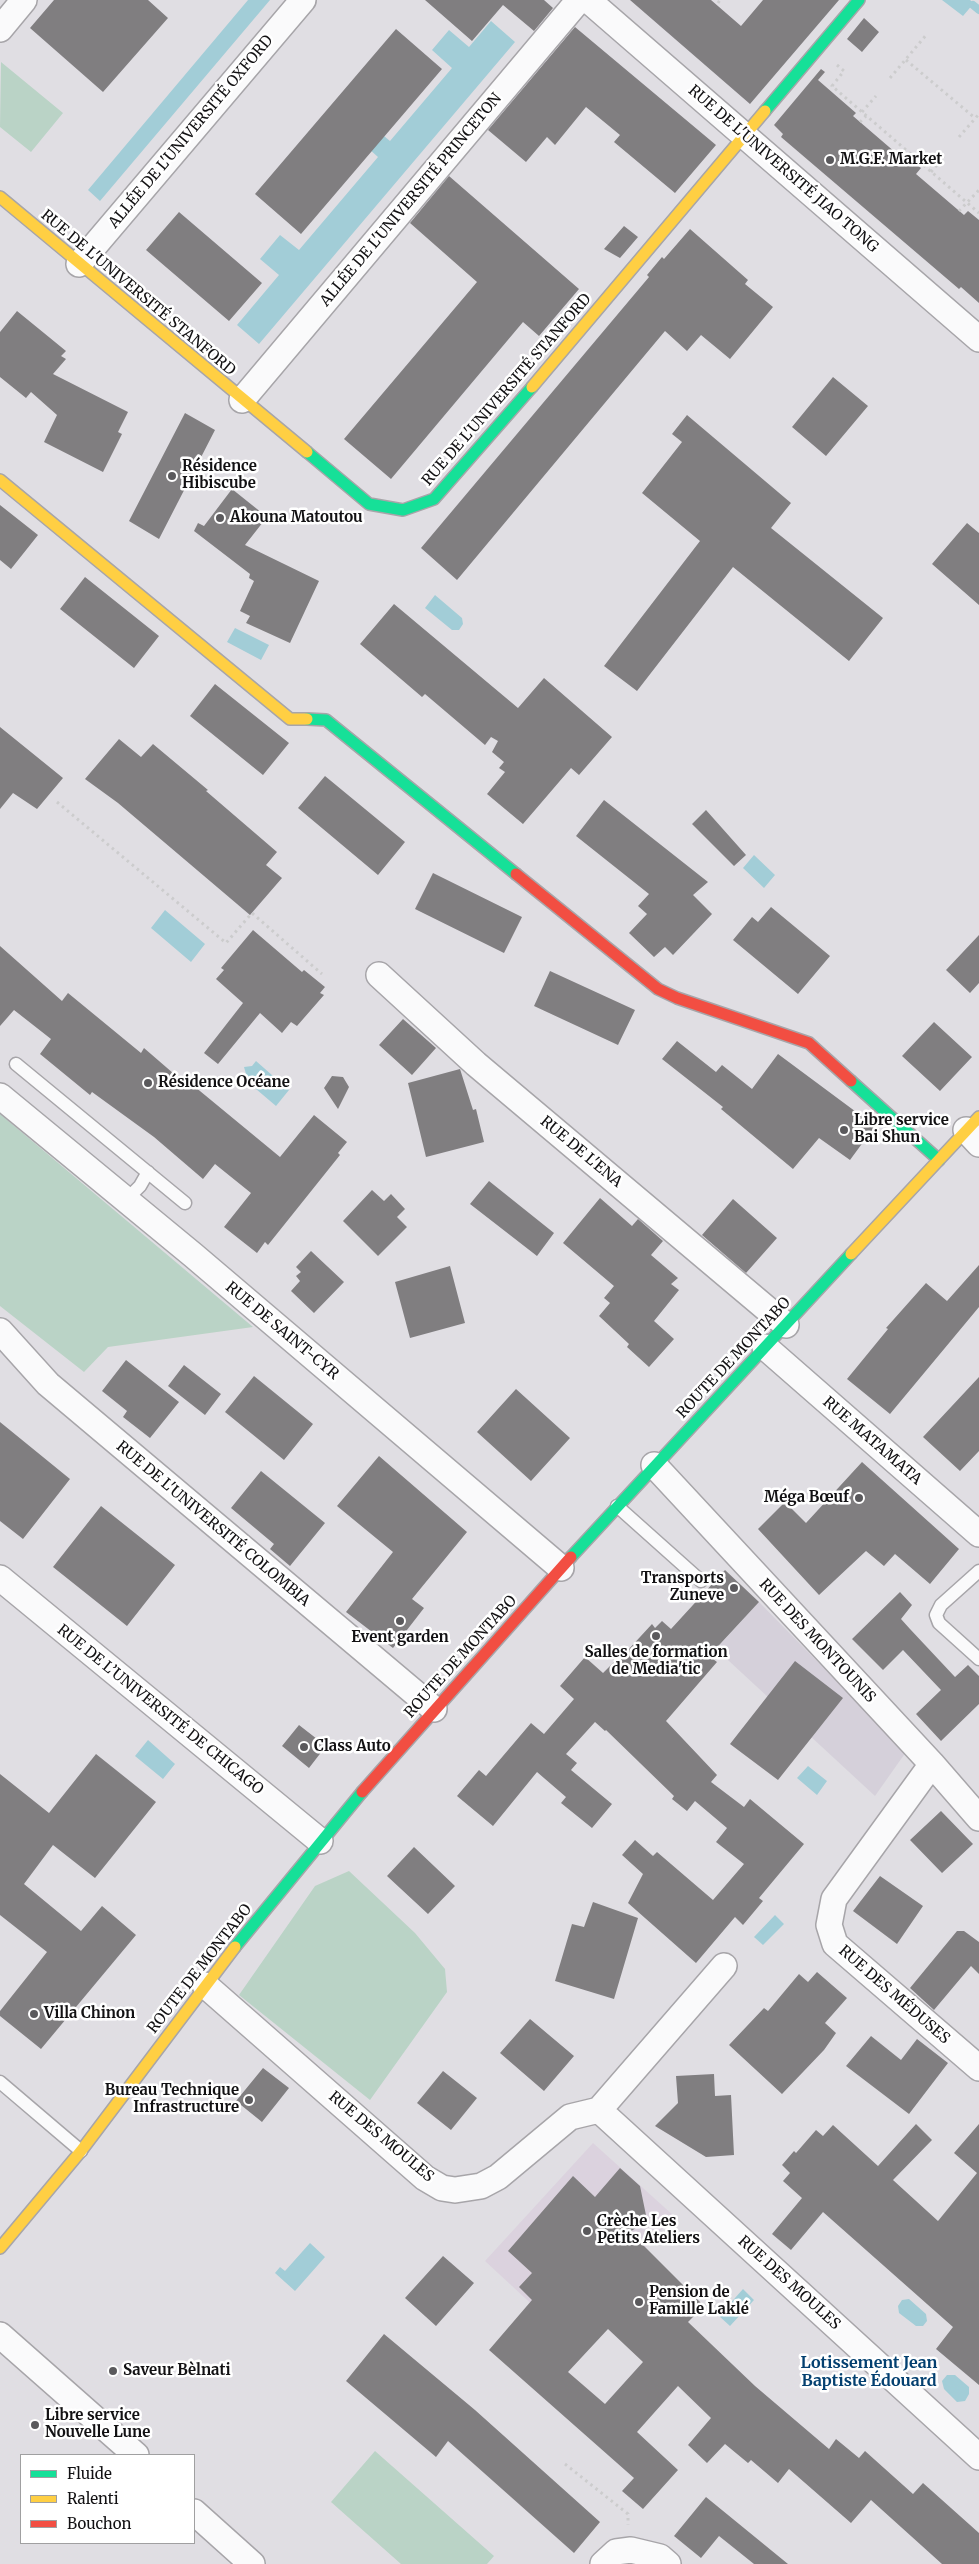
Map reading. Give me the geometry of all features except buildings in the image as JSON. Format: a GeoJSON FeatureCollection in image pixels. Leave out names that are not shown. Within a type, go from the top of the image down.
{"type":"FeatureCollection","features":[{"type":"Feature","properties":{"kind":"street"},"geometry":{"type":"LineString","coordinates":[[0,28],[24,0]]}},
{"type":"Feature","properties":{"kind":"street","name":"ALLÉE DE L'UNIVERSITÉ OXFORD"},"geometry":{"type":"LineString","coordinates":[[79,264],[303,0]]}},
{"type":"Feature","properties":{"kind":"street","name":"ALLÉE DE L'UNIVERSITÉ PRINCETON"},"geometry":{"type":"LineString","coordinates":[[242,400],[579,0]]}},
{"type":"Feature","properties":{"kind":"street","name":"RUE DE L'UNIVERSITÉ JIAO TONG"},"geometry":{"type":"LineString","coordinates":[[588,0],[979,339]]}},
{"type":"Feature","properties":{"kind":"street","name":"RUE DE L'UNIVERSITÉ STANFORD"},"geometry":{"type":"LineString","coordinates":[[0,197],[369,504],[403,510],[434,499],[470,460],[859,0]]}},
{"type":"Feature","properties":{"kind":"street"},"geometry":{"type":"LineString","coordinates":[[0,480],[290,719],[326,720],[658,990],[809,1043],[939,1160]]}},
{"type":"Feature","properties":{"kind":"street","name":"RUE DE L'ENA"},"geometry":{"type":"LineString","coordinates":[[379,975],[476,1064],[786,1326]]}},
{"type":"Feature","properties":{"kind":"street","name":"RUE DE SAINT-CYR"},"geometry":{"type":"LineString","coordinates":[[0,1096],[126,1200],[561,1568]]}},
{"type":"Feature","properties":{"kind":"street","name":"ROUTE DE MONTABO"},"geometry":{"type":"LineString","coordinates":[[0,2248],[81,2151],[205,1985],[320,1841],[434,1709],[654,1465],[786,1326],[939,1160],[975,1130]]}},
{"type":"Feature","properties":{"kind":"street","name":"RUE DE L'UNIVERSITÉ COLOMBIA"},"geometry":{"type":"LineString","coordinates":[[0,1331],[48,1384],[434,1709]]}},
{"type":"Feature","properties":{"kind":"street","name":"RUE MATAMATA"},"geometry":{"type":"LineString","coordinates":[[765,1347],[979,1534]]}},
{"type":"Feature","properties":{"kind":"street","name":"RUE DES MONTOUNIS"},"geometry":{"type":"LineString","coordinates":[[654,1465],[932,1764],[979,1818]]}},
{"type":"Feature","properties":{"kind":"street","name":"RUE DE L’UNIVERSITÉ DE CHICAGO"},"geometry":{"type":"LineString","coordinates":[[0,1578],[320,1841]]}},
{"type":"Feature","properties":{"kind":"street","name":"RUE DES MÉDUSES"},"geometry":{"type":"LineString","coordinates":[[932,1764],[834,1899],[828,1924],[835,1944],[979,2068]]}},
{"type":"Feature","properties":{"kind":"street"},"geometry":{"type":"LineString","coordinates":[[600,2110],[724,1966]]}},
{"type":"Feature","properties":{"kind":"street","name":"RUE DES MOULES"},"geometry":{"type":"LineString","coordinates":[[205,1985],[425,2178],[442,2188],[455,2190],[481,2186],[498,2177],[570,2117],[600,2110],[979,2457]]}},
{"type":"Feature","properties":{"kind":"street"},"geometry":{"type":"LineString","coordinates":[[0,2336],[135,2454]]}},
{"type":"Feature","properties":{"kind":"street"},"geometry":{"type":"LineString","coordinates":[[195,2513],[252,2564]]}},
{"type":"Feature","properties":{"kind":"street"},"geometry":{"type":"LineString","coordinates":[[603,2564],[616,2552],[631,2550],[660,2557],[668,2564]]}},
{"type":"Feature","properties":{"kind":"lane"},"geometry":{"type":"LineString","coordinates":[[16,1064],[185,1203]]}},
{"type":"Feature","properties":{"kind":"lane"},"geometry":{"type":"LineString","coordinates":[[126,1200],[140,1186],[148,1172]]}},
{"type":"Feature","properties":{"kind":"lane"},"geometry":{"type":"LineString","coordinates":[[617,1506],[701,1581]]}},
{"type":"Feature","properties":{"kind":"lane"},"geometry":{"type":"LineString","coordinates":[[979,1571],[941,1605],[936,1615],[940,1623],[979,1659]]}},
{"type":"Feature","properties":{"kind":"lane"},"geometry":{"type":"LineString","coordinates":[[0,2082],[81,2151]]}},
{"type":"Feature","properties":{"kind":"path"},"geometry":{"type":"LineString","coordinates":[[890,78],[927,34]]}},
{"type":"Feature","properties":{"kind":"path"},"geometry":{"type":"LineString","coordinates":[[817,49],[844,71],[832,86],[917,162],[979,213]]}},
{"type":"Feature","properties":{"kind":"path"},"geometry":{"type":"LineString","coordinates":[[906,60],[975,118]]}},
{"type":"Feature","properties":{"kind":"path"},"geometry":{"type":"LineString","coordinates":[[862,112],[876,96]]}},
{"type":"Feature","properties":{"kind":"path"},"geometry":{"type":"LineString","coordinates":[[959,137],[979,114]]}},
{"type":"Feature","properties":{"kind":"path"},"geometry":{"type":"LineString","coordinates":[[860,122],[866,116]]}},
{"type":"Feature","properties":{"kind":"path"},"geometry":{"type":"LineString","coordinates":[[931,172],[944,156]]}},
{"type":"Feature","properties":{"kind":"path"},"geometry":{"type":"LineString","coordinates":[[959,211],[979,190]]}},
{"type":"Feature","properties":{"kind":"path"},"geometry":{"type":"LineString","coordinates":[[56,802],[226,943],[252,913],[322,974]]}},
{"type":"Feature","properties":{"kind":"path"},"geometry":{"type":"LineString","coordinates":[[565,2464],[628,2514],[631,2550]]}},
{"type":"Feature","properties":{"kind":"shaded area"},"geometry":{"type":"Polygon","coordinates":[[[759,1602],[906,1752],[875,1796],[716,1649],[759,1602]]]}},
{"type":"Feature","properties":{"kind":"shaded area","name":"Crèche Les Petits Ateliers"},"geometry":{"type":"Polygon","coordinates":[[[593,2143],[674,2216],[566,2336],[485,2261],[593,2143]]]}},
{"type":"Feature","properties":{"kind":"green space"},"geometry":{"type":"Polygon","coordinates":[[[1,62],[63,113],[31,152],[0,127],[1,62]]]}},
{"type":"Feature","properties":{"kind":"green space"},"geometry":{"type":"Polygon","coordinates":[[[0,1114],[253,1327],[108,1347],[84,1372],[0,1306],[0,1114]]]}},
{"type":"Feature","properties":{"kind":"green space"},"geometry":{"type":"Polygon","coordinates":[[[349,1871],[415,1933],[445,1969],[447,1992],[370,2100],[239,1995],[315,1886],[349,1871]]]}},
{"type":"Feature","properties":{"kind":"green space"},"geometry":{"type":"Polygon","coordinates":[[[375,2451],[494,2556],[487,2564],[401,2564],[331,2502],[375,2451]]]}},
{"type":"Feature","properties":{"kind":"water"},"geometry":{"type":"Polygon","coordinates":[[[248,0],[270,0],[100,201],[88,190],[248,0]]]}},
{"type":"Feature","properties":{"kind":"water"},"geometry":{"type":"Polygon","coordinates":[[[942,0],[970,0],[974,3],[963,16],[942,0]]]}},
{"type":"Feature","properties":{"kind":"water"},"geometry":{"type":"Polygon","coordinates":[[[491,21],[515,42],[259,344],[237,325],[279,275],[260,259],[280,235],[299,250],[378,157],[360,141],[372,126],[390,141],[452,68],[432,50],[449,30],[469,47],[491,21]]]}},
{"type":"Feature","properties":{"kind":"water"},"geometry":{"type":"Polygon","coordinates":[[[435,595],[462,618],[463,624],[459,630],[452,630],[425,608],[435,595]]]}},
{"type":"Feature","properties":{"kind":"water"},"geometry":{"type":"Polygon","coordinates":[[[235,628],[269,645],[261,660],[227,642],[235,628]]]}},
{"type":"Feature","properties":{"kind":"water"},"geometry":{"type":"Polygon","coordinates":[[[754,855],[775,875],[764,888],[743,868],[754,855]]]}},
{"type":"Feature","properties":{"kind":"water"},"geometry":{"type":"Polygon","coordinates":[[[165,910],[205,944],[191,962],[151,928],[165,910]]]}},
{"type":"Feature","properties":{"kind":"water"},"geometry":{"type":"Polygon","coordinates":[[[256,1061],[289,1090],[276,1106],[243,1078],[246,1074],[244,1067],[252,1066],[256,1061]]]}},
{"type":"Feature","properties":{"kind":"water"},"geometry":{"type":"Polygon","coordinates":[[[148,1740],[175,1764],[163,1779],[135,1756],[148,1740]]]}},
{"type":"Feature","properties":{"kind":"water"},"geometry":{"type":"Polygon","coordinates":[[[808,1766],[827,1781],[817,1795],[797,1778],[808,1766]]]}},
{"type":"Feature","properties":{"kind":"water"},"geometry":{"type":"Polygon","coordinates":[[[775,1915],[784,1924],[763,1945],[754,1937],[775,1915]]]}},
{"type":"Feature","properties":{"kind":"water"},"geometry":{"type":"Polygon","coordinates":[[[310,2243],[325,2257],[295,2291],[275,2273],[280,2267],[285,2271],[310,2243]]]}},
{"type":"Feature","properties":{"kind":"water"},"geometry":{"type":"Polygon","coordinates":[[[743,2289],[754,2300],[730,2326],[719,2316],[743,2289]]]}},
{"type":"Feature","properties":{"kind":"water"},"geometry":{"type":"Polygon","coordinates":[[[909,2299],[926,2314],[927,2321],[923,2326],[916,2326],[899,2313],[898,2306],[902,2300],[909,2299]]]}},
{"type":"Feature","properties":{"kind":"water"},"geometry":{"type":"Polygon","coordinates":[[[947,2375],[955,2375],[969,2387],[969,2394],[965,2401],[957,2402],[944,2389],[942,2381],[947,2375]]]}},
{"type":"Feature","properties":{"kind":"waterway"},"geometry":{"type":"LineString","coordinates":[[973,5],[979,10]]}},
{"type":"Feature","properties":{"kind":"traffic: fast"},"geometry":{"type":"LineString","coordinates":[[765,111],[859,0]]}},
{"type":"Feature","properties":{"kind":"traffic: fast"},"geometry":{"type":"LineString","coordinates":[[307,452],[369,504],[403,510],[434,499],[532,387]]}},
{"type":"Feature","properties":{"kind":"traffic: fast"},"geometry":{"type":"LineString","coordinates":[[307,719],[326,720],[516,874]]}},
{"type":"Feature","properties":{"kind":"traffic: fast"},"geometry":{"type":"LineString","coordinates":[[851,1081],[939,1160]]}},
{"type":"Feature","properties":{"kind":"traffic: fast"},"geometry":{"type":"LineString","coordinates":[[571,1557],[851,1254]]}},
{"type":"Feature","properties":{"kind":"traffic: fast"},"geometry":{"type":"LineString","coordinates":[[235,1947],[362,1792]]}},
{"type":"Feature","properties":{"kind":"traffic: slow"},"geometry":{"type":"LineString","coordinates":[[532,387],[765,111]]}},
{"type":"Feature","properties":{"kind":"traffic: slow"},"geometry":{"type":"LineString","coordinates":[[0,197],[307,452]]}},
{"type":"Feature","properties":{"kind":"traffic: slow"},"geometry":{"type":"LineString","coordinates":[[0,480],[290,719],[307,719]]}},
{"type":"Feature","properties":{"kind":"traffic: slow"},"geometry":{"type":"LineString","coordinates":[[851,1254],[979,1117]]}},
{"type":"Feature","properties":{"kind":"traffic: slow"},"geometry":{"type":"LineString","coordinates":[[0,2248],[81,2151],[235,1947]]}},
{"type":"Feature","properties":{"kind":"traffic: jam"},"geometry":{"type":"LineString","coordinates":[[516,874],[658,989],[677,998],[809,1043],[851,1081]]}},
{"type":"Feature","properties":{"kind":"traffic: jam"},"geometry":{"type":"LineString","coordinates":[[362,1792],[571,1557]]}},
{"type":"Feature","properties":{"kind":"place","name":"M.G.F. Market"},"geometry":{"type":"Point","coordinates":[830,160]}},
{"type":"Feature","properties":{"kind":"place","name":"Résidence Hibiscube"},"geometry":{"type":"Point","coordinates":[172,476]}},
{"type":"Feature","properties":{"kind":"place","name":"Akouna Matoutou"},"geometry":{"type":"Point","coordinates":[220,518]}},
{"type":"Feature","properties":{"kind":"place","name":"Résidence Océane"},"geometry":{"type":"Point","coordinates":[148,1083]}},
{"type":"Feature","properties":{"kind":"place","name":"Libre service Bai Shun"},"geometry":{"type":"Point","coordinates":[844,1130]}},
{"type":"Feature","properties":{"kind":"place","name":"Méga Bœuf"},"geometry":{"type":"Point","coordinates":[859,1498]}},
{"type":"Feature","properties":{"kind":"place","name":"Transports Zuneve"},"geometry":{"type":"Point","coordinates":[734,1588]}},
{"type":"Feature","properties":{"kind":"place","name":"Event garden"},"geometry":{"type":"Point","coordinates":[400,1621]}},
{"type":"Feature","properties":{"kind":"place","name":"Salles de formation de Media'tic"},"geometry":{"type":"Point","coordinates":[656,1636]}},
{"type":"Feature","properties":{"kind":"place","name":"Class Auto"},"geometry":{"type":"Point","coordinates":[304,1747]}},
{"type":"Feature","properties":{"kind":"place","name":"Villa Chinon"},"geometry":{"type":"Point","coordinates":[34,2014]}},
{"type":"Feature","properties":{"kind":"place","name":"Bureau Technique Infrastructure"},"geometry":{"type":"Point","coordinates":[249,2100]}},
{"type":"Feature","properties":{"kind":"place","name":"Crèche Les Petits Ateliers"},"geometry":{"type":"Point","coordinates":[587,2231]}},
{"type":"Feature","properties":{"kind":"place","name":"Pension de Famille Laklé"},"geometry":{"type":"Point","coordinates":[639,2302]}},
{"type":"Feature","properties":{"kind":"place","name":"Saveur Bèlnati"},"geometry":{"type":"Point","coordinates":[113,2371]}},
{"type":"Feature","properties":{"kind":"place","name":"Libre service Nouvelle Lune"},"geometry":{"type":"Point","coordinates":[35,2425]}},
{"type":"Feature","properties":{"kind":"district","name":"Lotissement Jean Baptiste Édouard"},"geometry":{"type":"Point","coordinates":[869,2372]}}]}
